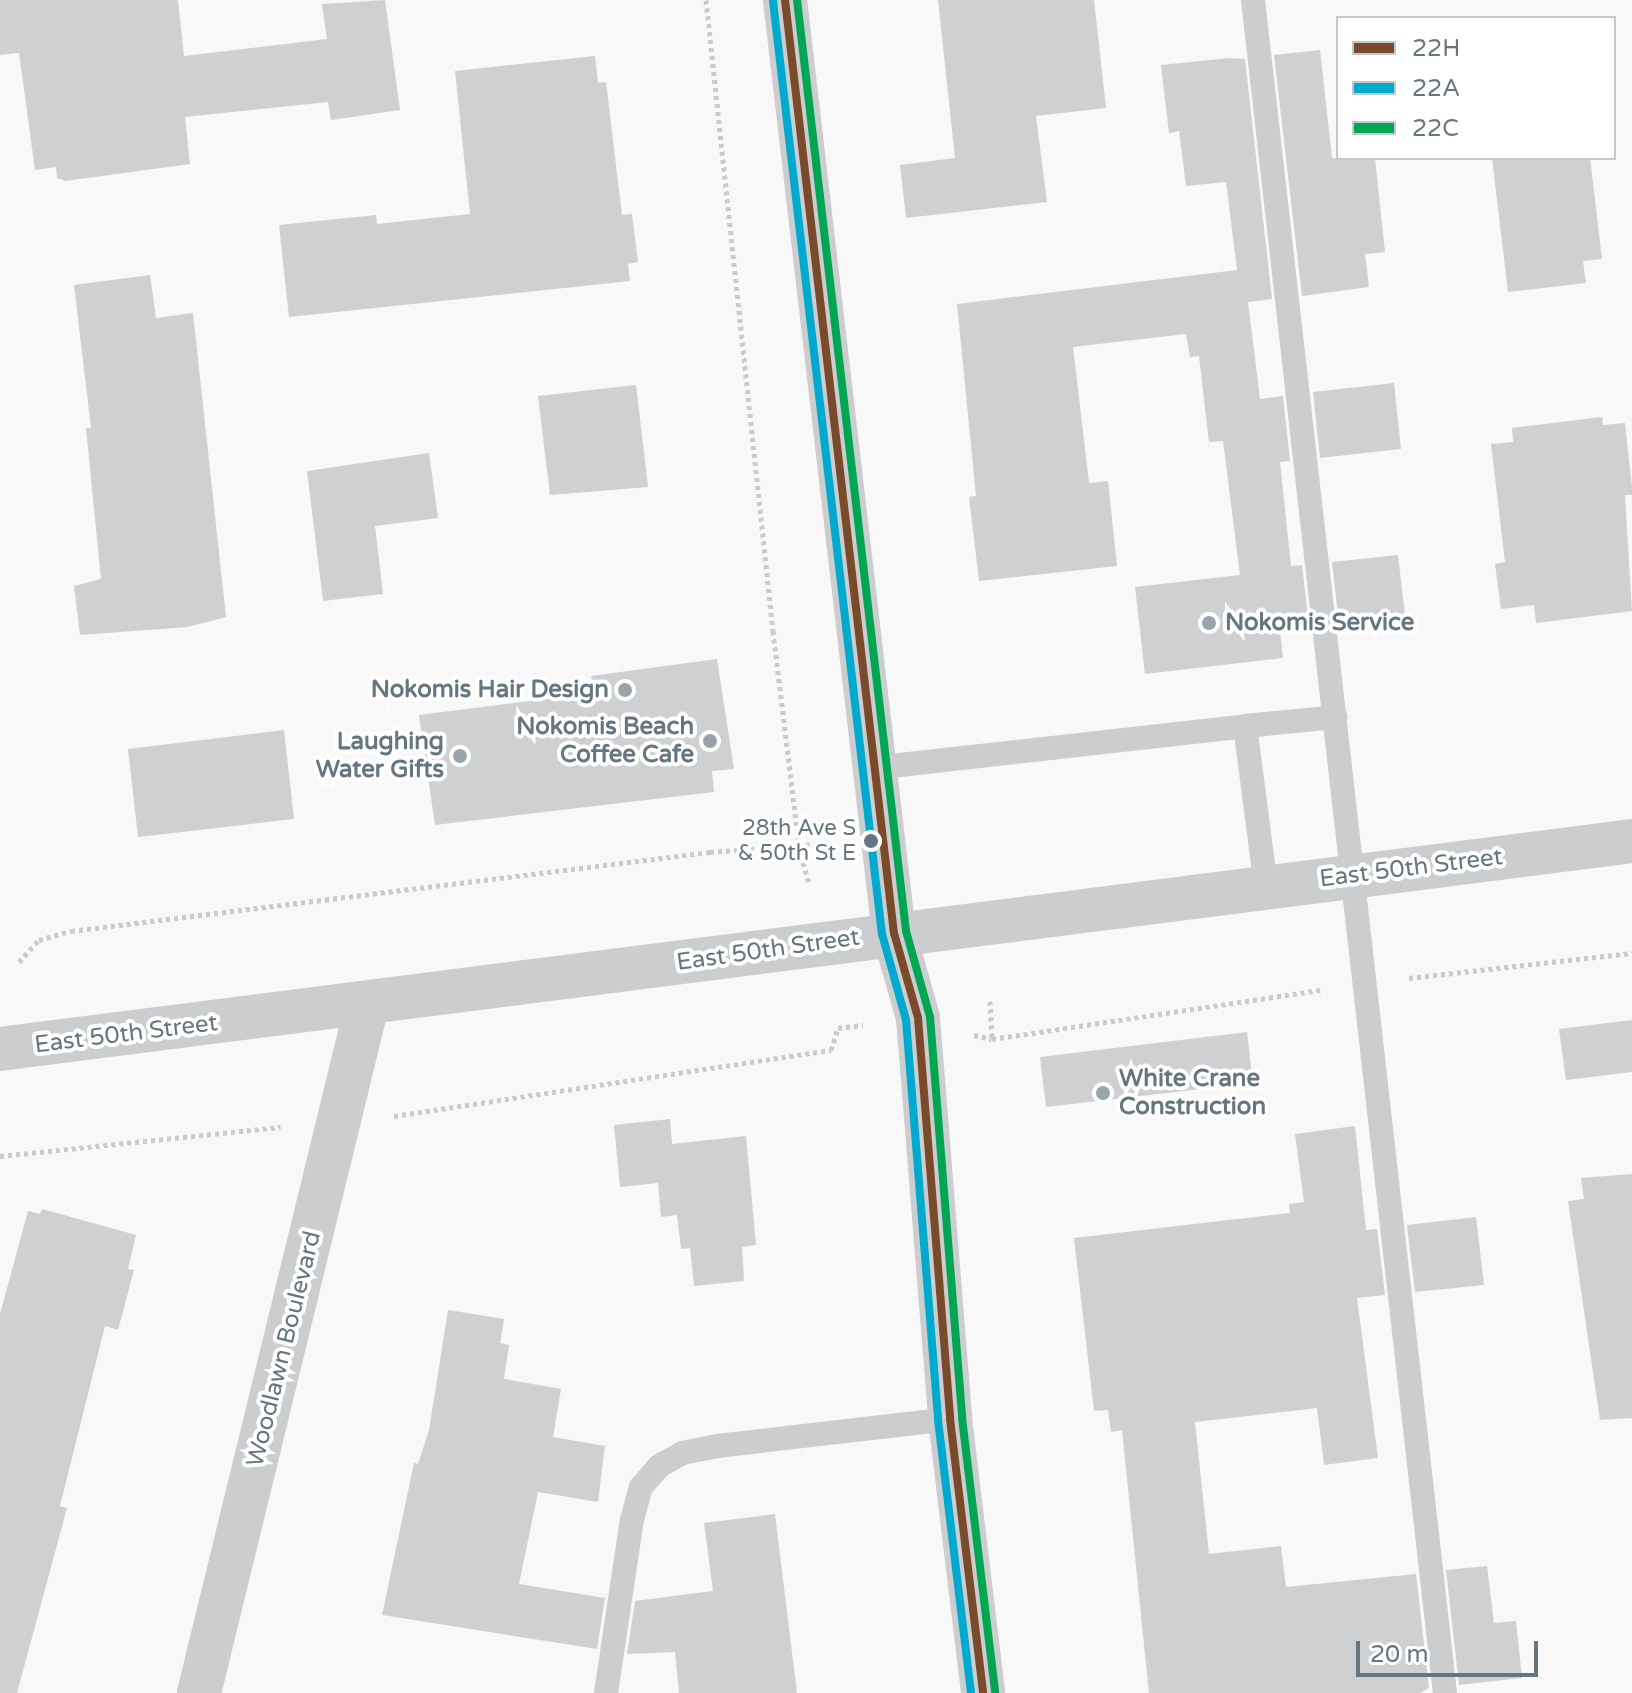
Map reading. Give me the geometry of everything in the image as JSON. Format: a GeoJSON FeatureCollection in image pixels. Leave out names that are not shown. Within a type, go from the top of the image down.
{"type":"FeatureCollection","features":[{"type":"Feature","properties":{"kind":"street"},"geometry":{"type":"LineString","coordinates":[[785,0],[894,933],[918,1018],[950,1419],[983,1693]]}},
{"type":"Feature","properties":{"kind":"street","name":"East 50th Street"},"geometry":{"type":"LineString","coordinates":[[0,1049],[367,1005],[894,933],[1632,841]]}},
{"type":"Feature","properties":{"kind":"street","name":"Woodlawn Boulevard"},"geometry":{"type":"LineString","coordinates":[[199,1693],[367,1005]]}},
{"type":"Feature","properties":{"kind":"lane"},"geometry":{"type":"LineString","coordinates":[[1253,0],[1354,875],[1361,983],[1445,1693]]}},
{"type":"Feature","properties":{"kind":"lane"},"geometry":{"type":"LineString","coordinates":[[873,768],[1336,717]]}},
{"type":"Feature","properties":{"kind":"lane"},"geometry":{"type":"LineString","coordinates":[[1245,726],[1266,887]]}},
{"type":"Feature","properties":{"kind":"lane"},"geometry":{"type":"LineString","coordinates":[[606,1693],[632,1520],[641,1487],[659,1466],[682,1453],[717,1446],[950,1419]]}},
{"type":"Feature","properties":{"kind":"path"},"geometry":{"type":"LineString","coordinates":[[706,0],[799,847],[809,884]]}},
{"type":"Feature","properties":{"kind":"path"},"geometry":{"type":"LineString","coordinates":[[19,962],[39,940],[71,931],[710,852],[832,842]]}},
{"type":"Feature","properties":{"kind":"path"},"geometry":{"type":"LineString","coordinates":[[976,1036],[992,1039],[1361,983],[1632,953]]}},
{"type":"Feature","properties":{"kind":"path"},"geometry":{"type":"LineString","coordinates":[[990,1001],[992,1039]]}},
{"type":"Feature","properties":{"kind":"path"},"geometry":{"type":"LineString","coordinates":[[392,1117],[831,1050],[838,1028]]}},
{"type":"Feature","properties":{"kind":"path"},"geometry":{"type":"LineString","coordinates":[[0,1156],[288,1125]]}},
{"type":"Feature","properties":{"kind":"building"},"geometry":{"type":"Polygon","coordinates":[[[0,0],[178,0],[184,56],[327,39],[322,4],[385,0],[400,110],[331,120],[328,102],[185,117],[190,164],[65,181],[57,178],[56,167],[35,170],[19,53],[0,55],[0,0]]]}},
{"type":"Feature","properties":{"kind":"building"},"geometry":{"type":"Polygon","coordinates":[[[938,0],[1094,0],[1106,108],[1036,116],[1047,202],[906,218],[900,165],[955,158],[938,0]]]}},
{"type":"Feature","properties":{"kind":"building"},"geometry":{"type":"Polygon","coordinates":[[[1320,50],[1332,158],[1375,160],[1385,252],[1365,254],[1369,287],[1302,296],[1274,55],[1320,50]]]}},
{"type":"Feature","properties":{"kind":"building"},"geometry":{"type":"Polygon","coordinates":[[[595,56],[598,83],[606,82],[622,215],[632,214],[638,262],[628,264],[630,281],[289,317],[279,225],[376,215],[377,224],[470,214],[455,71],[595,56]]]}},
{"type":"Feature","properties":{"kind":"building"},"geometry":{"type":"Polygon","coordinates":[[[1245,59],[1272,299],[1248,302],[1260,399],[1283,396],[1290,461],[1280,462],[1291,566],[1302,565],[1309,626],[1280,630],[1283,658],[1145,674],[1135,587],[1240,575],[1223,441],[1209,442],[1199,356],[1190,357],[1186,334],[1073,347],[1089,483],[1108,481],[1117,566],[979,581],[969,497],[976,496],[957,304],[1237,270],[1226,182],[1186,186],[1179,131],[1169,133],[1161,65],[1245,59]]]}},
{"type":"Feature","properties":{"kind":"building"},"geometry":{"type":"Polygon","coordinates":[[[1492,160],[1590,160],[1602,259],[1583,261],[1586,283],[1508,292],[1492,160]]]}},
{"type":"Feature","properties":{"kind":"building"},"geometry":{"type":"Polygon","coordinates":[[[150,275],[156,318],[193,313],[226,617],[188,627],[80,635],[74,586],[101,579],[86,428],[91,428],[74,285],[150,275]]]}},
{"type":"Feature","properties":{"kind":"building"},"geometry":{"type":"Polygon","coordinates":[[[1394,383],[1401,449],[1320,458],[1313,392],[1394,383]]]}},
{"type":"Feature","properties":{"kind":"building"},"geometry":{"type":"Polygon","coordinates":[[[636,385],[648,487],[550,495],[538,396],[636,385]]]}},
{"type":"Feature","properties":{"kind":"building"},"geometry":{"type":"Polygon","coordinates":[[[1602,417],[1603,425],[1625,423],[1632,487],[1632,495],[1625,495],[1632,611],[1536,623],[1534,605],[1501,609],[1495,564],[1505,562],[1491,444],[1513,442],[1512,428],[1602,417]]]}},
{"type":"Feature","properties":{"kind":"building"},"geometry":{"type":"Polygon","coordinates":[[[429,453],[438,518],[375,526],[383,594],[323,601],[307,471],[429,453]]]}},
{"type":"Feature","properties":{"kind":"building"},"geometry":{"type":"Polygon","coordinates":[[[1398,555],[1405,615],[1339,623],[1332,562],[1398,555]]]}},
{"type":"Feature","properties":{"kind":"building"},"geometry":{"type":"Polygon","coordinates":[[[717,659],[734,769],[712,771],[714,792],[435,825],[419,715],[594,693],[591,676],[717,659]]]}},
{"type":"Feature","properties":{"kind":"building"},"geometry":{"type":"Polygon","coordinates":[[[284,730],[294,819],[138,837],[128,749],[284,730]]]}},
{"type":"Feature","properties":{"kind":"building"},"geometry":{"type":"Polygon","coordinates":[[[1632,1020],[1632,1072],[1566,1080],[1559,1029],[1632,1020]]]}},
{"type":"Feature","properties":{"kind":"building","name":"White Crane Construction"},"geometry":{"type":"Polygon","coordinates":[[[1247,1032],[1253,1083],[1046,1107],[1040,1057],[1247,1032]]]}},
{"type":"Feature","properties":{"kind":"building"},"geometry":{"type":"Polygon","coordinates":[[[670,1119],[672,1144],[746,1136],[756,1245],[742,1247],[744,1281],[694,1286],[690,1248],[681,1249],[677,1215],[661,1217],[658,1183],[620,1187],[614,1125],[670,1119]]]}},
{"type":"Feature","properties":{"kind":"building"},"geometry":{"type":"Polygon","coordinates":[[[1355,1126],[1366,1230],[1377,1229],[1385,1295],[1357,1298],[1378,1458],[1324,1465],[1317,1408],[1195,1422],[1209,1554],[1281,1546],[1286,1587],[1416,1574],[1429,1688],[1420,1693],[1149,1693],[1122,1430],[1111,1432],[1108,1410],[1094,1411],[1074,1238],[1290,1213],[1289,1204],[1304,1202],[1295,1134],[1355,1126]]]}},
{"type":"Feature","properties":{"kind":"building"},"geometry":{"type":"Polygon","coordinates":[[[1632,1174],[1632,1418],[1600,1420],[1568,1201],[1584,1199],[1581,1178],[1632,1174]]]}},
{"type":"Feature","properties":{"kind":"building"},"geometry":{"type":"Polygon","coordinates":[[[42,1209],[136,1235],[128,1269],[134,1270],[118,1330],[105,1326],[60,1506],[67,1508],[17,1693],[0,1693],[0,1314],[28,1211],[40,1214],[42,1209]]]}},
{"type":"Feature","properties":{"kind":"building"},"geometry":{"type":"Polygon","coordinates":[[[1476,1217],[1484,1285],[1415,1292],[1407,1225],[1476,1217]]]}},
{"type":"Feature","properties":{"kind":"building"},"geometry":{"type":"Polygon","coordinates":[[[448,1310],[504,1319],[500,1343],[509,1345],[504,1379],[561,1389],[553,1437],[605,1446],[598,1502],[538,1492],[519,1584],[605,1598],[597,1649],[382,1615],[414,1463],[418,1464],[429,1430],[448,1310]]]}},
{"type":"Feature","properties":{"kind":"building"},"geometry":{"type":"Polygon","coordinates":[[[775,1514],[797,1693],[679,1693],[675,1652],[627,1654],[635,1601],[713,1591],[704,1523],[775,1514]]]}},
{"type":"Feature","properties":{"kind":"building"},"geometry":{"type":"Polygon","coordinates":[[[1487,1566],[1494,1623],[1516,1621],[1522,1678],[1459,1685],[1446,1570],[1487,1566]]]}},
{"type":"Feature","properties":{"kind":"transit line","name":"22H"},"geometry":{"type":"LineString","coordinates":[[785,0],[894,933],[918,1018],[950,1419],[983,1693]]}},
{"type":"Feature","properties":{"kind":"transit line","name":"22C"},"geometry":{"type":"LineString","coordinates":[[797,0],[906,931],[930,1017],[962,1418],[995,1692]]}},
{"type":"Feature","properties":{"kind":"transit line","name":"22A"},"geometry":{"type":"LineString","coordinates":[[773,1],[882,934],[906,1020],[938,1420],[971,1693]]}},
{"type":"Feature","properties":{"kind":"place","name":"Nokomis Service"},"geometry":{"type":"Point","coordinates":[1209,623]}},
{"type":"Feature","properties":{"kind":"place","name":"Nokomis Hair Design"},"geometry":{"type":"Point","coordinates":[625,690]}},
{"type":"Feature","properties":{"kind":"place","name":"Nokomis Beach Coffee Cafe"},"geometry":{"type":"Point","coordinates":[710,741]}},
{"type":"Feature","properties":{"kind":"place","name":"Laughing Water Gifts"},"geometry":{"type":"Point","coordinates":[460,756]}},
{"type":"Feature","properties":{"kind":"place","name":"28th Ave S & 50th St E"},"geometry":{"type":"Point","coordinates":[871,841]}},
{"type":"Feature","properties":{"kind":"place","name":"White Crane Construction"},"geometry":{"type":"Point","coordinates":[1103,1093]}}]}
